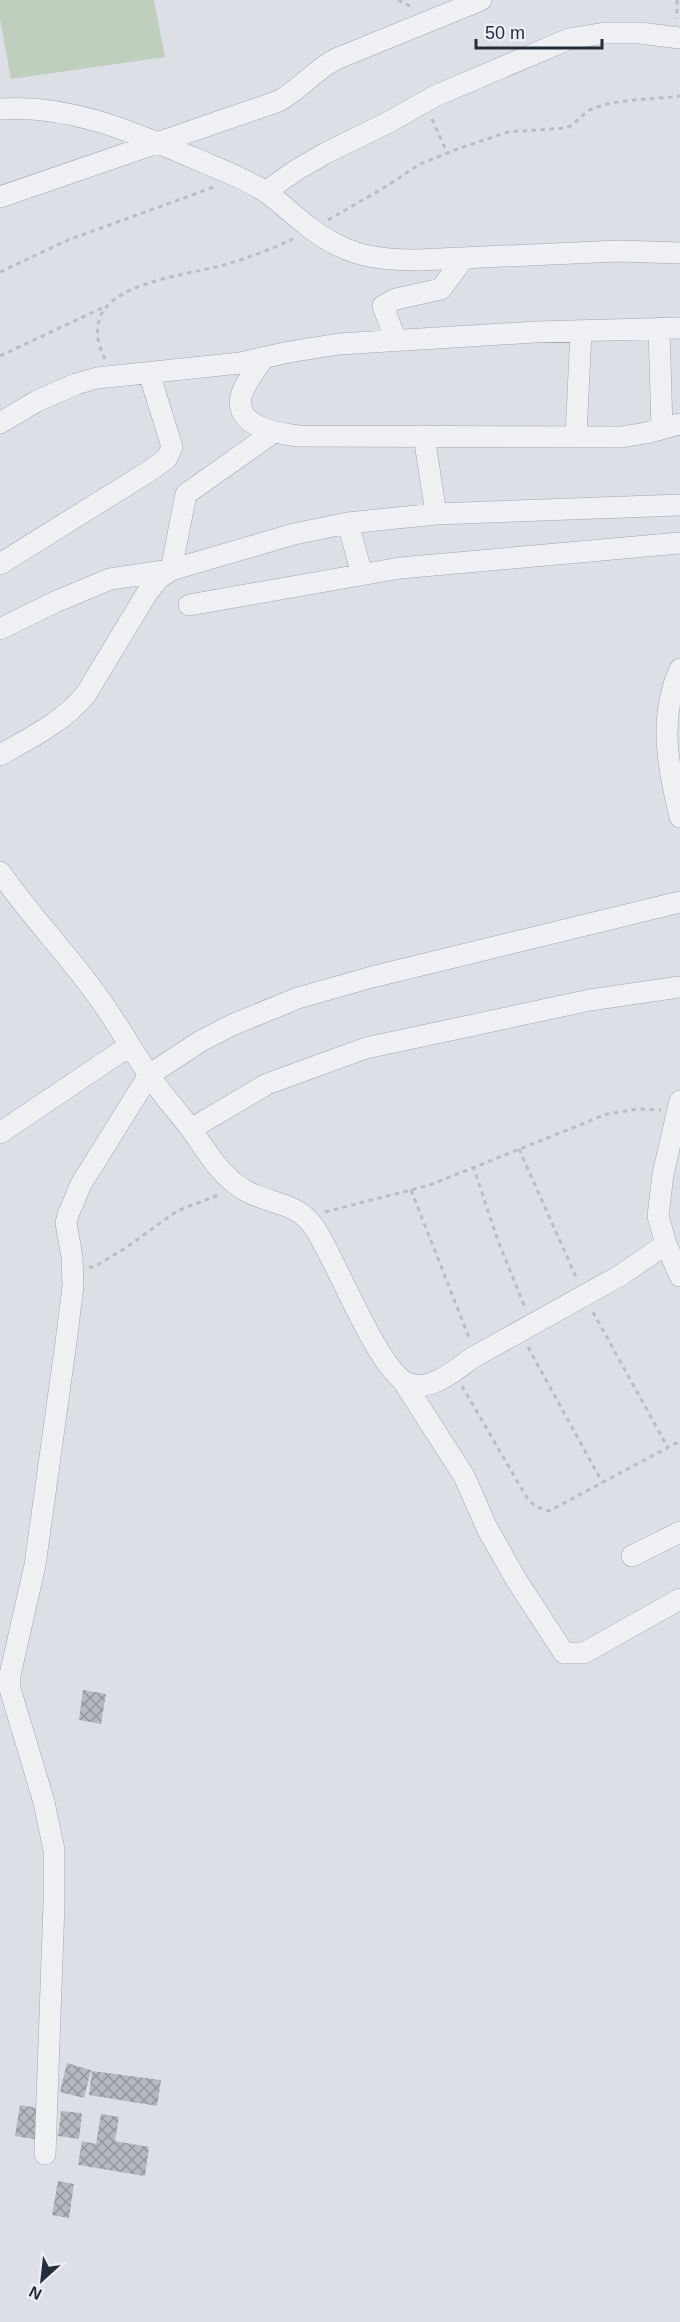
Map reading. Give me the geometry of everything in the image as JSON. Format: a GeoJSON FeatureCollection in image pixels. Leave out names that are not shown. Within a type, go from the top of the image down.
{"type":"FeatureCollection","features":[{"type":"Feature","properties":{"kind":"street"},"geometry":{"type":"LineString","coordinates":[[0,197],[279,101],[296,91],[326,64],[336,59],[481,0]]}},
{"type":"Feature","properties":{"kind":"street"},"geometry":{"type":"LineString","coordinates":[[265,192],[317,158],[424,102],[569,39],[605,33],[640,33],[680,38]]}},
{"type":"Feature","properties":{"kind":"street"},"geometry":{"type":"LineString","coordinates":[[0,109],[25,107],[64,112],[108,123],[156,142],[265,192],[333,244],[355,254],[396,260],[618,251],[680,253]]}},
{"type":"Feature","properties":{"kind":"street"},"geometry":{"type":"LineString","coordinates":[[396,341],[383,306],[396,299],[441,289],[463,259]]}},
{"type":"Feature","properties":{"kind":"street"},"geometry":{"type":"LineString","coordinates":[[0,423],[37,401],[76,384],[114,376],[262,360],[290,351],[330,345],[535,332],[670,328],[671,427],[621,437],[576,435],[467,438],[298,436],[274,432],[251,423],[241,407],[241,396],[262,360]]}},
{"type":"Feature","properties":{"kind":"street"},"geometry":{"type":"LineString","coordinates":[[576,435],[581,332]]}},
{"type":"Feature","properties":{"kind":"street"},"geometry":{"type":"LineString","coordinates":[[0,564],[167,458],[172,447],[149,373]]}},
{"type":"Feature","properties":{"kind":"street"},"geometry":{"type":"LineString","coordinates":[[0,754],[44,730],[75,707],[86,694],[147,593],[159,578],[171,570],[186,494],[274,432]]}},
{"type":"Feature","properties":{"kind":"street"},"geometry":{"type":"LineString","coordinates":[[424,436],[436,514]]}},
{"type":"Feature","properties":{"kind":"street"},"geometry":{"type":"LineString","coordinates":[[0,629],[55,602],[110,579],[171,570],[294,534],[348,523],[436,514],[680,506]]}},
{"type":"Feature","properties":{"kind":"street"},"geometry":{"type":"LineString","coordinates":[[348,523],[362,575]]}},
{"type":"Feature","properties":{"kind":"street"},"geometry":{"type":"LineString","coordinates":[[189,605],[400,568],[680,543]]}},
{"type":"Feature","properties":{"kind":"street"},"geometry":{"type":"LineString","coordinates":[[680,669],[675,680],[667,717],[666,746],[675,772],[680,817]]}},
{"type":"Feature","properties":{"kind":"street"},"geometry":{"type":"LineString","coordinates":[[0,872],[100,999],[149,1075],[218,1167],[240,1187],[264,1200],[297,1209],[320,1236],[372,1338],[387,1363],[403,1381],[464,1476],[487,1528],[517,1581],[564,1653],[584,1653],[680,1599]]}},
{"type":"Feature","properties":{"kind":"street"},"geometry":{"type":"LineString","coordinates":[[45,2154],[54,1850],[44,1802],[10,1689],[10,1675],[35,1565],[68,1330],[73,1286],[66,1223],[70,1206],[97,1157],[149,1075],[222,1030],[298,998],[382,975],[680,902]]}},
{"type":"Feature","properties":{"kind":"street"},"geometry":{"type":"LineString","coordinates":[[191,1130],[267,1084],[366,1048],[591,1000],[680,987]]}},
{"type":"Feature","properties":{"kind":"street"},"geometry":{"type":"LineString","coordinates":[[0,1133],[129,1046]]}},
{"type":"Feature","properties":{"kind":"street"},"geometry":{"type":"LineString","coordinates":[[679,1106],[671,1172],[658,1216],[666,1244],[680,1276]]}},
{"type":"Feature","properties":{"kind":"street"},"geometry":{"type":"LineString","coordinates":[[403,1381],[410,1384],[425,1384],[454,1372],[476,1355],[640,1263],[666,1244]]}},
{"type":"Feature","properties":{"kind":"street"},"geometry":{"type":"LineString","coordinates":[[632,1556],[680,1532]]}},
{"type":"Feature","properties":{"kind":"path"},"geometry":{"type":"LineString","coordinates":[[0,356],[107,305],[120,294],[139,286],[254,256],[312,229],[387,186],[418,165],[447,153],[508,132],[566,128],[574,125],[586,112],[608,104],[680,96]]}},
{"type":"Feature","properties":{"kind":"path"},"geometry":{"type":"LineString","coordinates":[[424,102],[447,153]]}},
{"type":"Feature","properties":{"kind":"path"},"geometry":{"type":"LineString","coordinates":[[0,272],[68,240],[238,178]]}},
{"type":"Feature","properties":{"kind":"path"},"geometry":{"type":"LineString","coordinates":[[107,305],[99,319],[97,339],[114,376]]}},
{"type":"Feature","properties":{"kind":"path"},"geometry":{"type":"LineString","coordinates":[[305,1216],[430,1185],[607,1114],[679,1106]]}},
{"type":"Feature","properties":{"kind":"path"},"geometry":{"type":"LineString","coordinates":[[519,1149],[584,1295],[668,1448]]}},
{"type":"Feature","properties":{"kind":"path"},"geometry":{"type":"LineString","coordinates":[[473,1166],[525,1327],[602,1482]]}},
{"type":"Feature","properties":{"kind":"path"},"geometry":{"type":"LineString","coordinates":[[72,1265],[82,1268],[94,1267],[124,1249],[177,1211],[240,1187]]}},
{"type":"Feature","properties":{"kind":"path"},"geometry":{"type":"LineString","coordinates":[[411,1190],[476,1355]]}},
{"type":"Feature","properties":{"kind":"path"},"geometry":{"type":"LineString","coordinates":[[454,1372],[527,1498],[536,1507],[549,1511],[680,1441]]}},
{"type":"Feature","properties":{"kind":"green space"},"geometry":{"type":"Polygon","coordinates":[[[0,0],[154,0],[165,57],[11,79],[0,19],[0,0]]]}},
{"type":"Feature","properties":{"kind":"building"},"geometry":{"type":"Polygon","coordinates":[[[83,1690],[106,1694],[101,1724],[79,1720],[83,1690]]]}},
{"type":"Feature","properties":{"kind":"building"},"geometry":{"type":"Polygon","coordinates":[[[67,2063],[91,2070],[84,2098],[60,2092],[67,2063]]]}},
{"type":"Feature","properties":{"kind":"building"},"geometry":{"type":"Polygon","coordinates":[[[92,2071],[161,2080],[157,2106],[89,2095],[92,2071]]]}},
{"type":"Feature","properties":{"kind":"building"},"geometry":{"type":"Polygon","coordinates":[[[20,2105],[44,2109],[39,2140],[15,2136],[20,2105]]]}},
{"type":"Feature","properties":{"kind":"building"},"geometry":{"type":"Polygon","coordinates":[[[61,2111],[82,2113],[79,2139],[58,2136],[61,2111]]]}},
{"type":"Feature","properties":{"kind":"building"},"geometry":{"type":"Polygon","coordinates":[[[101,2114],[119,2117],[115,2141],[149,2147],[145,2176],[78,2165],[82,2141],[96,2144],[101,2114]]]}},
{"type":"Feature","properties":{"kind":"building"},"geometry":{"type":"Polygon","coordinates":[[[58,2181],[74,2184],[69,2218],[52,2215],[58,2181]]]}}]}
